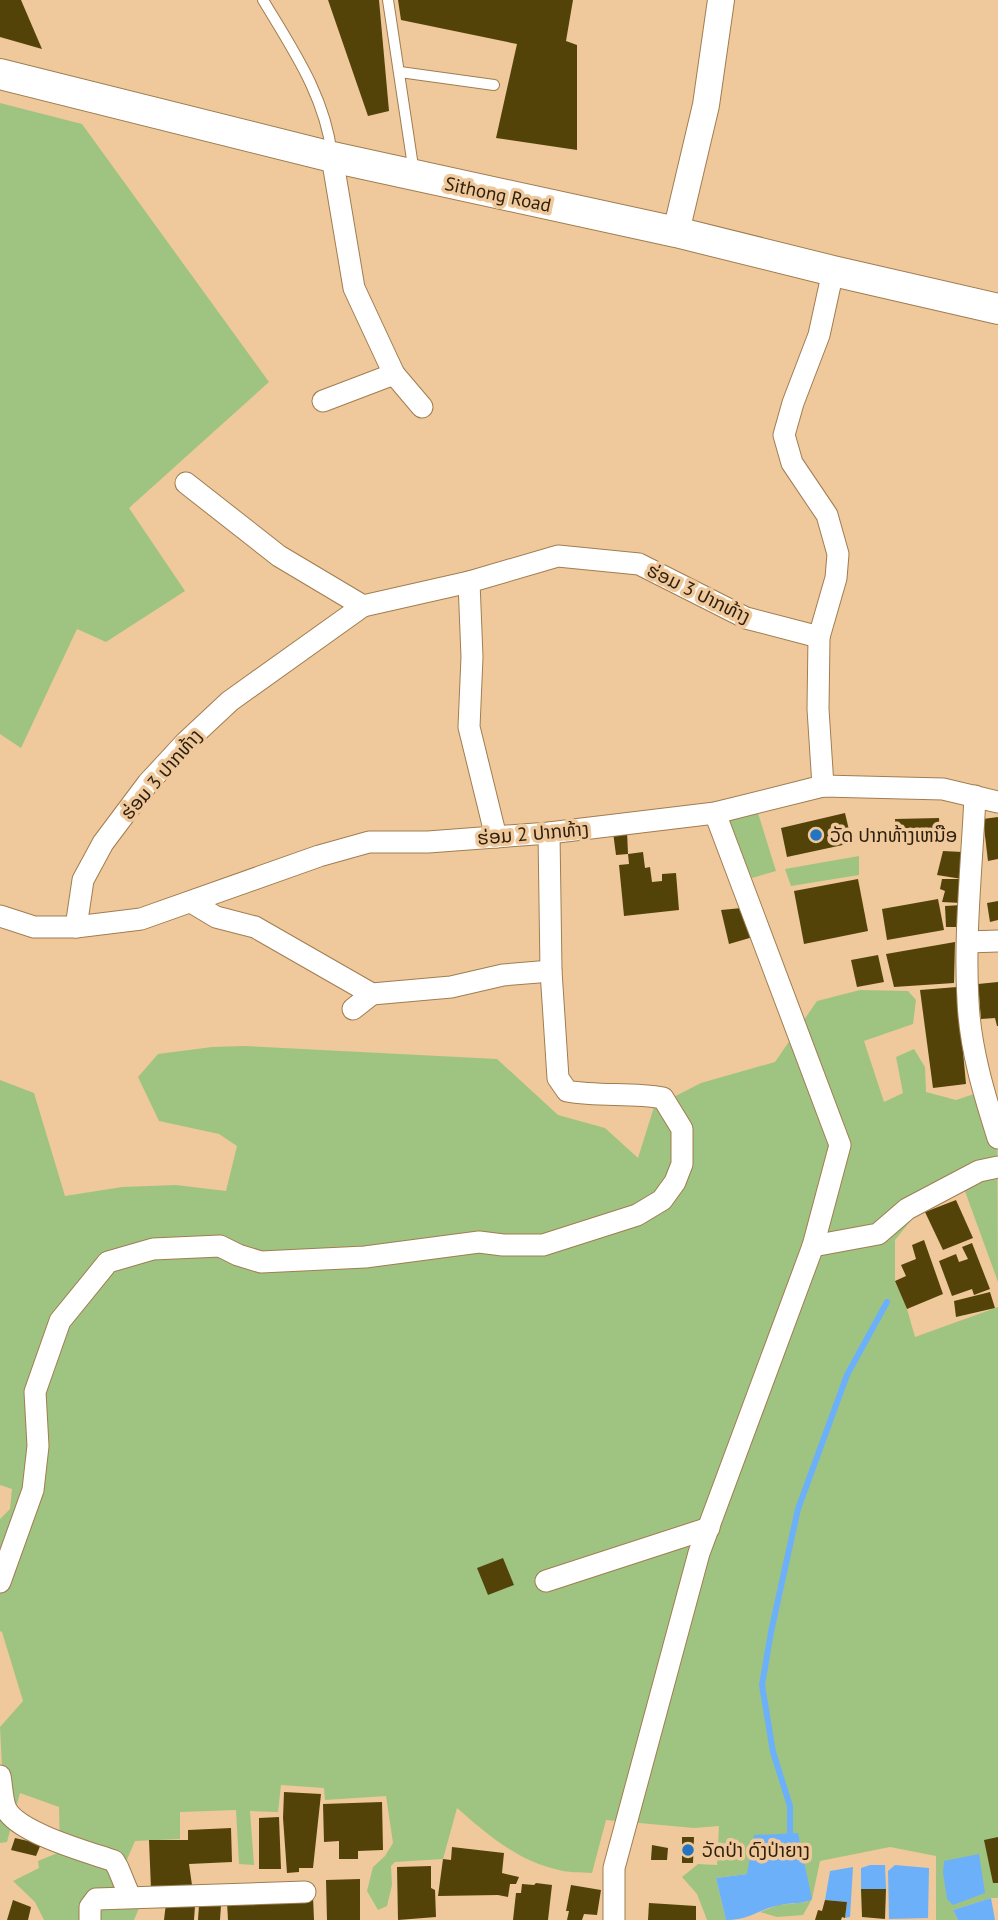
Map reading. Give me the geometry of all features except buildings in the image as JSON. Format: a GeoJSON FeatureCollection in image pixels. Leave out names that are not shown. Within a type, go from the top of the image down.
{"type":"FeatureCollection","features":[{"type":"Feature","properties":{"kind":"main road","name":"Sithong Road"},"geometry":{"type":"LineString","coordinates":[[0,74],[332,157],[676,232],[998,309]]}},
{"type":"Feature","properties":{"kind":"street"},"geometry":{"type":"LineString","coordinates":[[676,232],[706,105],[721,0]]}},
{"type":"Feature","properties":{"kind":"street"},"geometry":{"type":"LineString","coordinates":[[332,157],[354,288],[394,374],[422,407]]}},
{"type":"Feature","properties":{"kind":"street"},"geometry":{"type":"LineString","coordinates":[[823,786],[818,709],[819,637],[836,578],[838,554],[827,515],[792,463],[784,435],[819,335],[833,271]]}},
{"type":"Feature","properties":{"kind":"street"},"geometry":{"type":"LineString","coordinates":[[323,401],[394,374]]}},
{"type":"Feature","properties":{"kind":"street"},"geometry":{"type":"LineString","coordinates":[[187,483],[279,556],[363,606]]}},
{"type":"Feature","properties":{"kind":"street","name":"ຮ່ອມ 3 ປາກທ້າງ"},"geometry":{"type":"LineString","coordinates":[[76,927],[83,880],[103,843],[148,783],[185,743],[230,701],[363,606],[469,582],[558,556],[639,564],[746,618],[819,637]]}},
{"type":"Feature","properties":{"kind":"street"},"geometry":{"type":"LineString","coordinates":[[469,582],[472,657],[469,727],[496,837]]}},
{"type":"Feature","properties":{"kind":"street","name":"ຮ່ອມ 2 ປາກທ້າງ"},"geometry":{"type":"LineString","coordinates":[[0,916],[34,927],[76,927],[141,919],[319,856],[369,842],[428,842],[549,833],[715,813],[823,786],[943,789],[998,802]]}},
{"type":"Feature","properties":{"kind":"street"},"geometry":{"type":"LineString","coordinates":[[975,796],[968,1002],[981,1086],[998,1138]]}},
{"type":"Feature","properties":{"kind":"street"},"geometry":{"type":"LineString","coordinates":[[614,1920],[614,1868],[699,1553],[813,1246],[840,1145],[715,813]]}},
{"type":"Feature","properties":{"kind":"street"},"geometry":{"type":"LineString","coordinates":[[0,1583],[33,1490],[38,1446],[35,1392],[60,1321],[108,1262],[153,1249],[220,1246],[261,1262],[365,1257],[479,1242],[543,1245],[637,1215],[662,1200],[676,1182],[682,1164],[682,1129],[663,1098],[587,1095],[568,1091],[558,1078],[551,971],[549,833]]}},
{"type":"Feature","properties":{"kind":"street"},"geometry":{"type":"LineString","coordinates":[[191,902],[216,917],[255,927],[372,994]]}},
{"type":"Feature","properties":{"kind":"street"},"geometry":{"type":"LineString","coordinates":[[968,942],[998,942]]}},
{"type":"Feature","properties":{"kind":"street"},"geometry":{"type":"LineString","coordinates":[[353,1009],[372,994],[451,987],[503,975],[551,971]]}},
{"type":"Feature","properties":{"kind":"street"},"geometry":{"type":"LineString","coordinates":[[813,1246],[878,1234],[907,1209],[979,1171],[998,1167]]}},
{"type":"Feature","properties":{"kind":"street"},"geometry":{"type":"LineString","coordinates":[[546,1581],[709,1528]]}},
{"type":"Feature","properties":{"kind":"street"},"geometry":{"type":"LineString","coordinates":[[0,1776],[6,1810],[22,1825],[46,1837],[114,1861],[130,1897]]}},
{"type":"Feature","properties":{"kind":"street"},"geometry":{"type":"LineString","coordinates":[[90,1920],[90,1907],[96,1899],[305,1892]]}},
{"type":"Feature","properties":{"kind":"lane"},"geometry":{"type":"LineString","coordinates":[[263,0],[320,100],[329,130],[332,157]]}},
{"type":"Feature","properties":{"kind":"lane"},"geometry":{"type":"LineString","coordinates":[[388,0],[415,176]]}},
{"type":"Feature","properties":{"kind":"lane"},"geometry":{"type":"LineString","coordinates":[[400,72],[494,85]]}},
{"type":"Feature","properties":{"kind":"green space"},"geometry":{"type":"Polygon","coordinates":[[[0,103],[82,124],[269,382],[129,508],[185,591],[106,642],[77,629],[21,748],[0,734],[0,103]]]}},
{"type":"Feature","properties":{"kind":"green space"},"geometry":{"type":"Polygon","coordinates":[[[758,813],[776,871],[752,878],[726,819],[758,813]]]}},
{"type":"Feature","properties":{"kind":"green space"},"geometry":{"type":"Polygon","coordinates":[[[859,856],[859,875],[791,886],[785,869],[859,856]]]}},
{"type":"Feature","properties":{"kind":"green space"},"geometry":{"type":"Polygon","coordinates":[[[860,990],[908,991],[916,1000],[913,1024],[864,1041],[884,1102],[903,1093],[896,1057],[914,1049],[925,1067],[926,1092],[956,1100],[974,1094],[997,1096],[998,1282],[962,1183],[922,1207],[895,1240],[895,1281],[915,1337],[998,1307],[998,1898],[953,1910],[958,1920],[936,1920],[936,1856],[890,1847],[820,1861],[812,1899],[803,1915],[777,1917],[760,1912],[778,1905],[808,1902],[747,1874],[716,1878],[726,1920],[707,1920],[697,1894],[682,1877],[698,1864],[717,1865],[719,1826],[694,1828],[606,1820],[592,1873],[571,1872],[544,1866],[517,1854],[457,1808],[443,1859],[395,1862],[391,1866],[392,1885],[387,1906],[378,1910],[367,1891],[373,1867],[385,1856],[393,1843],[386,1796],[325,1800],[324,1788],[281,1785],[278,1812],[250,1811],[254,1865],[239,1864],[236,1810],[180,1812],[180,1839],[135,1841],[116,1885],[140,1906],[134,1920],[44,1920],[35,1902],[13,1881],[39,1868],[38,1861],[60,1852],[59,1807],[20,1793],[7,1842],[0,1843],[0,1790],[3,1787],[0,1727],[23,1701],[0,1631],[0,1519],[10,1509],[12,1489],[0,1485],[0,1080],[34,1093],[65,1196],[122,1187],[176,1185],[226,1191],[237,1146],[219,1134],[159,1121],[138,1077],[158,1054],[212,1047],[244,1046],[497,1059],[558,1115],[605,1128],[638,1158],[654,1107],[701,1083],[775,1062],[817,1001],[860,990]]]}},
{"type":"Feature","properties":{"kind":"water"},"geometry":{"type":"Polygon","coordinates":[[[798,1833],[812,1899],[726,1920],[716,1878],[747,1874],[754,1835],[798,1833]]]}},
{"type":"Feature","properties":{"kind":"water"},"geometry":{"type":"Polygon","coordinates":[[[979,1854],[985,1893],[953,1905],[947,1899],[944,1861],[979,1854]]]}},
{"type":"Feature","properties":{"kind":"water"},"geometry":{"type":"Polygon","coordinates":[[[885,1865],[886,1889],[861,1889],[861,1868],[885,1865]]]}},
{"type":"Feature","properties":{"kind":"water"},"geometry":{"type":"Polygon","coordinates":[[[895,1865],[929,1868],[928,1918],[889,1919],[888,1871],[895,1865]]]}},
{"type":"Feature","properties":{"kind":"water"},"geometry":{"type":"Polygon","coordinates":[[[853,1867],[850,1917],[845,1918],[847,1902],[825,1900],[830,1871],[853,1867]]]}},
{"type":"Feature","properties":{"kind":"water"},"geometry":{"type":"Polygon","coordinates":[[[991,1898],[995,1920],[958,1920],[953,1910],[991,1898]]]}},
{"type":"Feature","properties":{"kind":"waterway"},"geometry":{"type":"LineString","coordinates":[[790,1833],[790,1806],[773,1752],[762,1685],[771,1632],[798,1509],[847,1375],[887,1302]]}},
{"type":"Feature","properties":{"kind":"place","name":"ວັດ ປາກທ້າງເຫນືອ"},"geometry":{"type":"Point","coordinates":[816,835]}},
{"type":"Feature","properties":{"kind":"place","name":"ວັດປ່າ ດົງປ່າຍາງ"},"geometry":{"type":"Point","coordinates":[688,1850]}}]}
